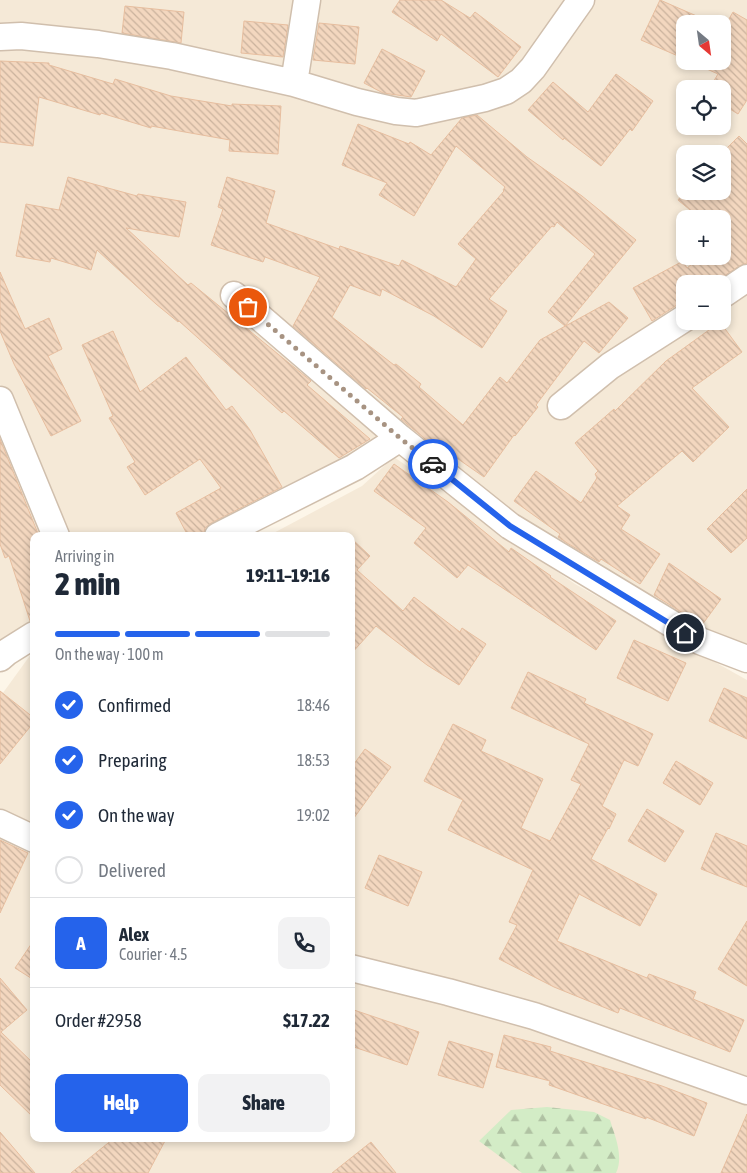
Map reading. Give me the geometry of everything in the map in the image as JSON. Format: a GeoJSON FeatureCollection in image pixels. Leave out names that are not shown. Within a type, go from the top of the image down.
{"type":"FeatureCollection","features":[{"type":"Feature","properties":{"kind":"street"},"geometry":{"type":"LineString","coordinates":[[294,83],[307,0]]}},
{"type":"Feature","properties":{"kind":"street"},"geometry":{"type":"LineString","coordinates":[[0,37],[21,36],[98,44],[172,56],[294,83],[396,112],[416,113],[485,98],[506,91],[522,81],[580,0]]}},
{"type":"Feature","properties":{"kind":"street"},"geometry":{"type":"LineString","coordinates":[[731,289],[747,278]]}},
{"type":"Feature","properties":{"kind":"street"},"geometry":{"type":"LineString","coordinates":[[234,295],[400,438],[510,526],[700,642],[747,659]]}},
{"type":"Feature","properties":{"kind":"street"},"geometry":{"type":"LineString","coordinates":[[561,406],[610,366],[676,324]]}},
{"type":"Feature","properties":{"kind":"street"},"geometry":{"type":"LineString","coordinates":[[0,400],[54,532]]}},
{"type":"Feature","properties":{"kind":"street"},"geometry":{"type":"LineString","coordinates":[[226,532],[354,468],[400,438]]}},
{"type":"Feature","properties":{"kind":"street"},"geometry":{"type":"LineString","coordinates":[[0,658],[30,638]]}},
{"type":"Feature","properties":{"kind":"street"},"geometry":{"type":"LineString","coordinates":[[0,823],[30,838]]}},
{"type":"Feature","properties":{"kind":"street"},"geometry":{"type":"LineString","coordinates":[[355,969],[534,1016],[747,1091]]}},
{"type":"Feature","properties":{"kind":"shaded area"},"geometry":{"type":"Polygon","coordinates":[[[0,0],[747,0],[747,647],[709,635],[508,518],[401,425],[228,532],[64,532],[42,473],[0,384],[0,0]]]}},
{"type":"Feature","properties":{"kind":"shaded area"},"geometry":{"type":"Polygon","coordinates":[[[0,414],[49,532],[30,532],[30,627],[0,653],[0,414]]]}},
{"type":"Feature","properties":{"kind":"shaded area"},"geometry":{"type":"Polygon","coordinates":[[[394,457],[575,584],[747,680],[747,1173],[0,1173],[0,697],[30,656],[30,1142],[355,1142],[355,532],[276,532],[362,486],[394,457]]]}},
{"type":"Feature","properties":{"kind":"green space"},"geometry":{"type":"Polygon","coordinates":[[[547,1107],[594,1112],[610,1120],[619,1153],[616,1173],[522,1173],[479,1141],[511,1110],[547,1107]]]}},
{"type":"Feature","properties":{"kind":"building"},"geometry":{"type":"Polygon","coordinates":[[[400,0],[441,0],[470,18],[475,12],[521,47],[498,77],[441,34],[437,41],[392,12],[400,0]]]}},
{"type":"Feature","properties":{"kind":"building"},"geometry":{"type":"Polygon","coordinates":[[[660,0],[694,15],[676,15],[676,55],[641,40],[660,0]]]}},
{"type":"Feature","properties":{"kind":"building"},"geometry":{"type":"Polygon","coordinates":[[[125,6],[184,12],[181,43],[122,33],[125,6]]]}},
{"type":"Feature","properties":{"kind":"building"},"geometry":{"type":"Polygon","coordinates":[[[733,12],[747,20],[747,100],[738,114],[731,110],[731,80],[714,80],[718,74],[709,70],[731,70],[731,15],[733,12]]]}},
{"type":"Feature","properties":{"kind":"building"},"geometry":{"type":"Polygon","coordinates":[[[244,21],[288,25],[283,57],[241,53],[244,21]]]}},
{"type":"Feature","properties":{"kind":"building"},"geometry":{"type":"Polygon","coordinates":[[[319,23],[359,27],[355,64],[313,60],[319,23]]]}},
{"type":"Feature","properties":{"kind":"building"},"geometry":{"type":"Polygon","coordinates":[[[382,49],[425,71],[411,97],[383,93],[364,83],[382,49]]]}},
{"type":"Feature","properties":{"kind":"building"},"geometry":{"type":"Polygon","coordinates":[[[0,61],[49,63],[49,65],[113,84],[115,79],[171,96],[232,106],[232,104],[281,106],[278,154],[229,151],[230,140],[151,126],[151,128],[39,97],[33,146],[0,142],[0,61]]]}},
{"type":"Feature","properties":{"kind":"building"},"geometry":{"type":"Polygon","coordinates":[[[616,74],[653,101],[632,131],[630,129],[601,166],[564,138],[563,140],[528,110],[553,82],[588,112],[616,74]]]}},
{"type":"Feature","properties":{"kind":"building"},"geometry":{"type":"Polygon","coordinates":[[[477,115],[527,157],[582,196],[636,240],[565,326],[548,312],[595,254],[557,222],[489,299],[507,311],[482,348],[434,316],[382,289],[380,296],[350,285],[332,317],[421,384],[419,387],[463,425],[500,377],[507,383],[540,340],[609,302],[628,318],[599,353],[584,341],[536,405],[538,407],[514,435],[484,477],[438,445],[436,448],[401,419],[403,417],[366,389],[293,326],[320,277],[265,257],[263,262],[211,245],[223,209],[218,207],[227,177],[275,191],[266,223],[339,249],[340,246],[399,266],[402,260],[456,287],[476,259],[458,244],[504,191],[505,187],[456,146],[414,216],[379,195],[387,183],[342,165],[358,124],[409,144],[410,142],[431,155],[462,118],[477,115]]]}},
{"type":"Feature","properties":{"kind":"building"},"geometry":{"type":"Polygon","coordinates":[[[739,136],[747,144],[747,263],[726,275],[676,275],[676,306],[652,321],[633,288],[676,265],[685,265],[687,268],[691,265],[731,265],[731,210],[690,210],[678,200],[731,200],[730,145],[739,136]]]}},
{"type":"Feature","properties":{"kind":"building"},"geometry":{"type":"Polygon","coordinates":[[[68,177],[137,196],[138,194],[186,202],[179,237],[126,228],[188,285],[191,283],[311,381],[307,385],[370,439],[339,458],[284,411],[282,413],[179,321],[156,304],[97,250],[91,270],[51,258],[50,262],[16,256],[26,204],[59,210],[68,177]]]}},
{"type":"Feature","properties":{"kind":"building"},"geometry":{"type":"Polygon","coordinates":[[[0,272],[25,329],[49,318],[62,349],[48,356],[81,421],[51,436],[14,364],[0,331],[0,272]]]}},
{"type":"Feature","properties":{"kind":"building"},"geometry":{"type":"Polygon","coordinates":[[[709,330],[726,330],[742,352],[692,388],[729,427],[693,462],[682,451],[617,506],[630,515],[621,529],[660,554],[640,584],[601,559],[599,562],[567,543],[558,537],[560,534],[514,501],[536,471],[581,503],[597,478],[595,474],[598,471],[575,443],[614,409],[615,411],[666,361],[709,330]]]}},
{"type":"Feature","properties":{"kind":"building"},"geometry":{"type":"Polygon","coordinates":[[[113,331],[140,392],[186,357],[226,410],[232,406],[250,430],[282,487],[211,523],[205,528],[204,532],[186,532],[176,513],[221,488],[200,459],[145,495],[127,467],[135,462],[109,418],[113,416],[82,345],[113,331]]]}},
{"type":"Feature","properties":{"kind":"building"},"geometry":{"type":"Polygon","coordinates":[[[0,439],[37,532],[30,532],[30,621],[9,556],[5,558],[0,544],[0,439]]]}},
{"type":"Feature","properties":{"kind":"building"},"geometry":{"type":"Polygon","coordinates":[[[394,464],[448,502],[509,552],[511,548],[550,577],[616,621],[596,650],[468,565],[457,578],[414,543],[426,528],[374,491],[394,464]]]}},
{"type":"Feature","properties":{"kind":"building"},"geometry":{"type":"Polygon","coordinates":[[[747,489],[747,538],[731,553],[707,529],[747,489]]]}},
{"type":"Feature","properties":{"kind":"building"},"geometry":{"type":"Polygon","coordinates":[[[355,542],[370,556],[357,570],[403,611],[414,597],[460,632],[462,628],[486,644],[459,685],[427,665],[376,626],[355,650],[355,542]]]}},
{"type":"Feature","properties":{"kind":"building"},"geometry":{"type":"Polygon","coordinates":[[[669,563],[721,599],[702,625],[654,595],[669,563]]]}},
{"type":"Feature","properties":{"kind":"building"},"geometry":{"type":"Polygon","coordinates":[[[634,640],[686,663],[668,701],[617,678],[634,640]]]}},
{"type":"Feature","properties":{"kind":"building"},"geometry":{"type":"Polygon","coordinates":[[[528,672],[586,699],[584,703],[653,734],[638,766],[624,760],[602,806],[616,814],[591,859],[657,894],[640,926],[579,894],[557,941],[647,978],[649,974],[696,992],[693,999],[744,1020],[730,1052],[620,1008],[618,1013],[554,987],[499,959],[517,925],[509,922],[533,870],[448,830],[463,800],[424,781],[453,724],[486,740],[481,751],[543,779],[521,828],[550,841],[581,784],[571,780],[589,744],[511,708],[528,672]]]}},
{"type":"Feature","properties":{"kind":"building"},"geometry":{"type":"Polygon","coordinates":[[[724,688],[747,698],[747,739],[709,721],[724,688]]]}},
{"type":"Feature","properties":{"kind":"building"},"geometry":{"type":"Polygon","coordinates":[[[0,691],[30,715],[30,727],[0,764],[0,691]]]}},
{"type":"Feature","properties":{"kind":"building"},"geometry":{"type":"Polygon","coordinates":[[[365,749],[391,767],[355,816],[355,763],[365,749]]]}},
{"type":"Feature","properties":{"kind":"building"},"geometry":{"type":"Polygon","coordinates":[[[676,761],[713,783],[700,805],[663,783],[676,761]]]}},
{"type":"Feature","properties":{"kind":"building"},"geometry":{"type":"Polygon","coordinates":[[[647,809],[684,831],[665,862],[628,841],[647,809]]]}},
{"type":"Feature","properties":{"kind":"building"},"geometry":{"type":"Polygon","coordinates":[[[716,833],[747,846],[747,887],[701,869],[716,833]]]}},
{"type":"Feature","properties":{"kind":"building"},"geometry":{"type":"Polygon","coordinates":[[[0,840],[28,853],[0,913],[0,840]]]}},
{"type":"Feature","properties":{"kind":"building"},"geometry":{"type":"Polygon","coordinates":[[[379,855],[422,872],[408,906],[365,888],[379,855]]]}},
{"type":"Feature","properties":{"kind":"building"},"geometry":{"type":"Polygon","coordinates":[[[747,921],[747,986],[718,969],[747,921]]]}},
{"type":"Feature","properties":{"kind":"building"},"geometry":{"type":"Polygon","coordinates":[[[30,946],[30,977],[15,968],[30,946]]]}},
{"type":"Feature","properties":{"kind":"building"},"geometry":{"type":"Polygon","coordinates":[[[0,978],[27,1010],[1,1032],[30,1060],[30,1114],[0,1085],[0,978]]]}},
{"type":"Feature","properties":{"kind":"building"},"geometry":{"type":"Polygon","coordinates":[[[355,1010],[419,1032],[407,1065],[355,1047],[355,1010]]]}},
{"type":"Feature","properties":{"kind":"building"},"geometry":{"type":"Polygon","coordinates":[[[504,1035],[551,1047],[550,1051],[662,1086],[707,1103],[694,1136],[646,1117],[646,1119],[549,1085],[550,1081],[496,1067],[504,1035]]]}},
{"type":"Feature","properties":{"kind":"building"},"geometry":{"type":"Polygon","coordinates":[[[449,1041],[493,1054],[483,1088],[438,1075],[449,1041]]]}},
{"type":"Feature","properties":{"kind":"building"},"geometry":{"type":"Polygon","coordinates":[[[747,1114],[747,1173],[721,1173],[747,1114]]]}},
{"type":"Feature","properties":{"kind":"building"},"geometry":{"type":"Polygon","coordinates":[[[0,1132],[35,1173],[0,1173],[0,1132]]]}},
{"type":"Feature","properties":{"kind":"building"},"geometry":{"type":"Polygon","coordinates":[[[109,1142],[164,1142],[148,1173],[71,1173],[109,1142]]]}},
{"type":"Feature","properties":{"kind":"building"},"geometry":{"type":"Polygon","coordinates":[[[371,1142],[396,1173],[332,1173],[371,1142]]]}},
{"type":"Feature","properties":{"kind":"way so far"},"geometry":{"type":"LineString","coordinates":[[248,307],[400,438],[433,464]]}},
{"type":"Feature","properties":{"kind":"route"},"geometry":{"type":"LineString","coordinates":[[433,464],[510,526],[685,633]]}}]}
